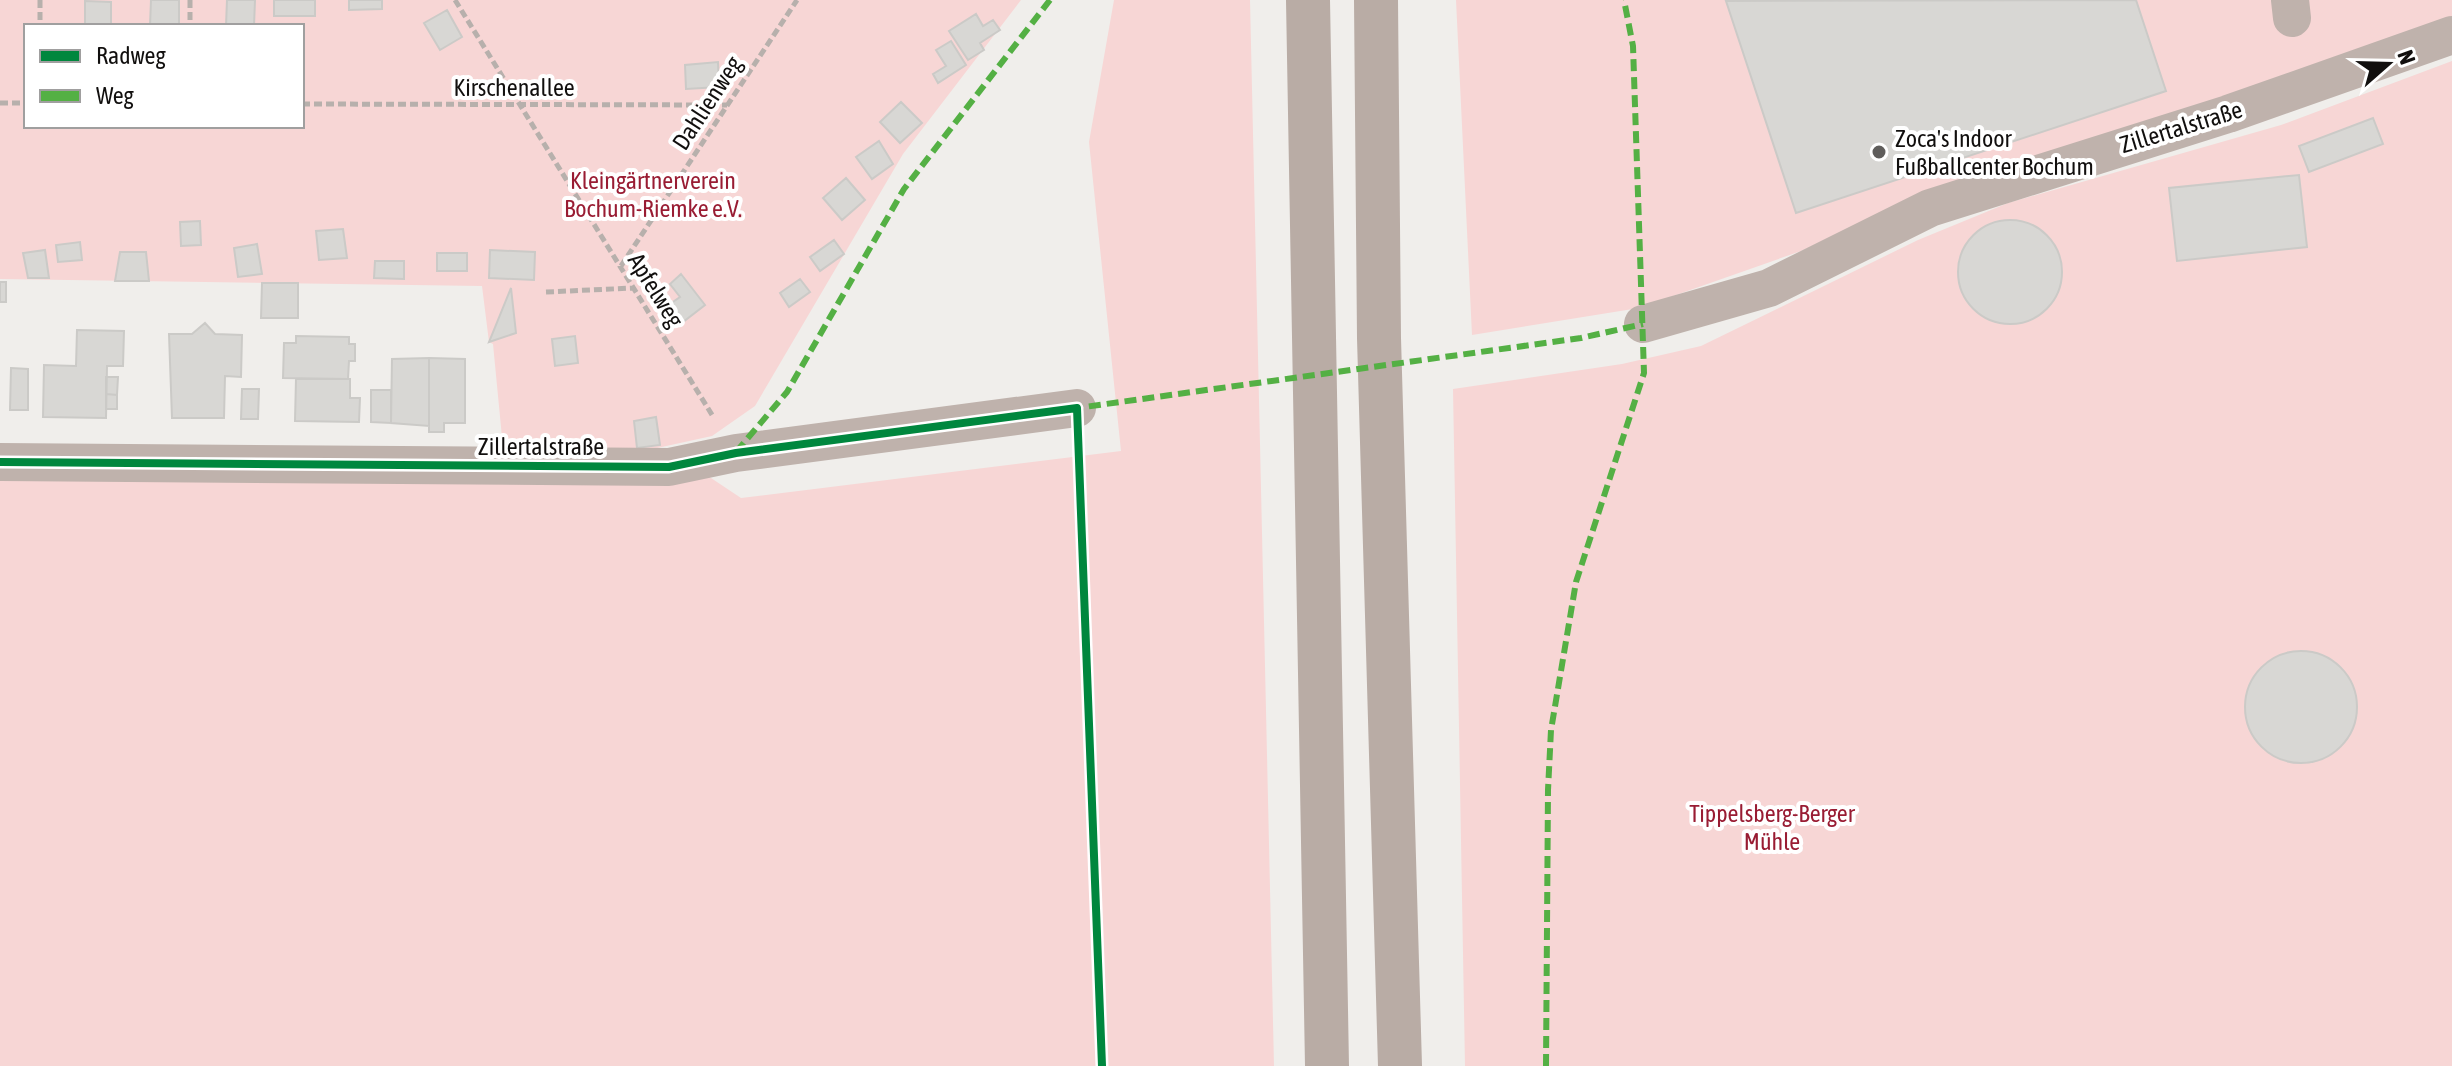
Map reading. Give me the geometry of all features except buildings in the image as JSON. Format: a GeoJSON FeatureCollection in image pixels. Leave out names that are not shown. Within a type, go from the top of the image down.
{"type":"FeatureCollection","features":[{"type":"Feature","properties":{"kind":"highway"},"geometry":{"type":"LineString","coordinates":[[1308,0],[1327,1066]]}},
{"type":"Feature","properties":{"kind":"highway"},"geometry":{"type":"LineString","coordinates":[[1376,0],[1379,338],[1400,1066]]}},
{"type":"Feature","properties":{"kind":"street","name":"Zillertalstraße"},"geometry":{"type":"LineString","coordinates":[[1643,324],[1769,288],[1930,208],[2228,114],[2452,35]]}},
{"type":"Feature","properties":{"kind":"street","name":"Zillertalstraße"},"geometry":{"type":"LineString","coordinates":[[0,462],[669,467],[736,453],[1077,408]]}},
{"type":"Feature","properties":{"kind":"path"},"geometry":{"type":"LineString","coordinates":[[40,0],[40,24]]}},
{"type":"Feature","properties":{"kind":"path"},"geometry":{"type":"LineString","coordinates":[[190,0],[190,24]]}},
{"type":"Feature","properties":{"kind":"path"},"geometry":{"type":"LineString","coordinates":[[0,103],[24,103]]}},
{"type":"Feature","properties":{"kind":"path"},"geometry":{"type":"LineString","coordinates":[[546,292],[634,288]]}},
{"type":"Feature","properties":{"kind":"green space","name":"Kleingärtnerverein Bochum-Riemke e.V."},"geometry":{"type":"Polygon","coordinates":[[[0,0],[1021,0],[903,154],[755,406],[712,436],[648,450],[504,458],[493,344],[489,342],[482,286],[0,279],[0,0]]]}},
{"type":"Feature","properties":{"kind":"green space"},"geometry":{"type":"Polygon","coordinates":[[[1114,0],[1250,0],[1274,1066],[0,1066],[0,472],[708,476],[741,498],[1121,451],[1089,142],[1114,0]]]}},
{"type":"Feature","properties":{"kind":"green space"},"geometry":{"type":"Polygon","coordinates":[[[1456,0],[2452,0],[2452,26],[1945,188],[1801,251],[1639,308],[1472,335],[1456,0]]]}},
{"type":"Feature","properties":{"kind":"green space","name":"Tippelsberg-Berger Mühle"},"geometry":{"type":"Polygon","coordinates":[[[2452,61],[2452,1066],[1465,1066],[1453,389],[1622,364],[1701,346],[1918,240],[2008,203],[2281,125],[2452,61]]]}},
{"type":"Feature","properties":{"kind":"marked path"},"geometry":{"type":"LineString","coordinates":[[736,452],[787,392],[904,189],[1050,0]]}},
{"type":"Feature","properties":{"kind":"marked path"},"geometry":{"type":"LineString","coordinates":[[1546,1066],[1551,730],[1576,582],[1644,373],[1633,46],[1624,0]]}},
{"type":"Feature","properties":{"kind":"marked path"},"geometry":{"type":"LineString","coordinates":[[1077,414],[1077,408],[1581,338],[1643,324]]}},
{"type":"Feature","properties":{"kind":"cycle path"},"geometry":{"type":"LineString","coordinates":[[0,462],[669,467],[736,453],[1077,408],[1102,1066]]}},
{"type":"Feature","properties":{"kind":"place","name":"Zoca's Indoor Fußballcenter Bochum"},"geometry":{"type":"Point","coordinates":[1879,152]}}]}
